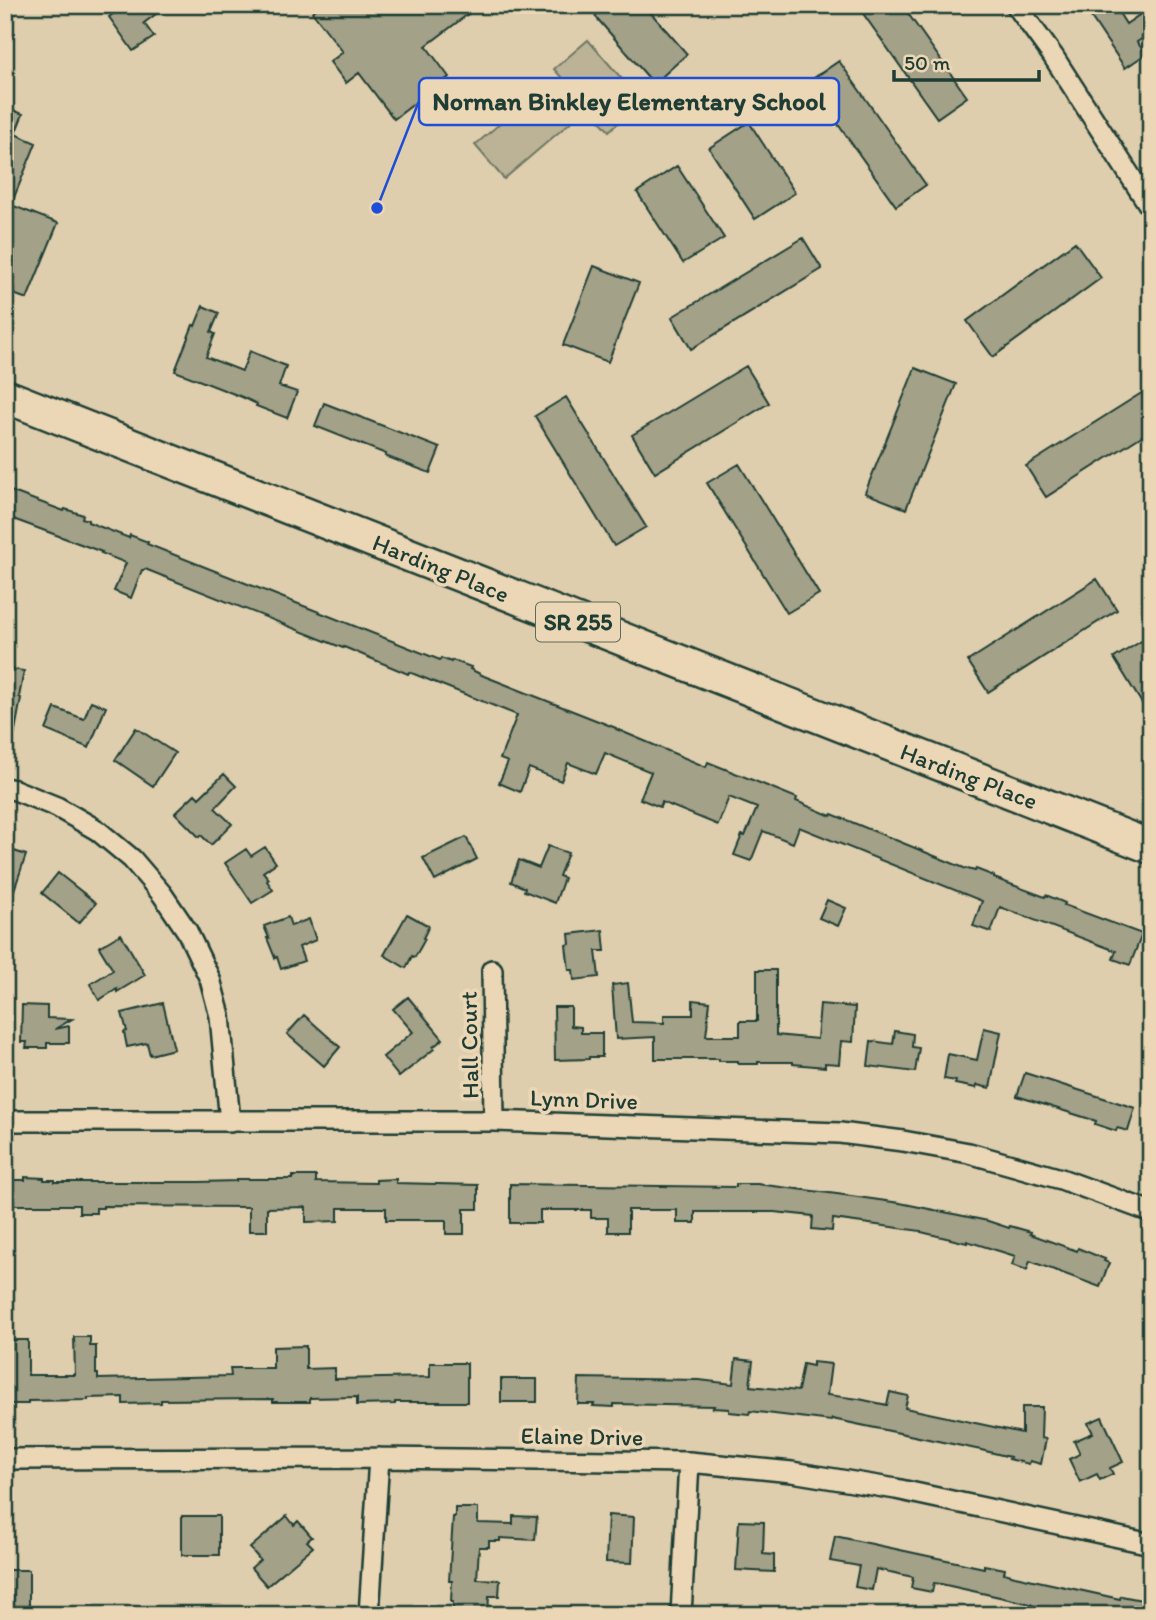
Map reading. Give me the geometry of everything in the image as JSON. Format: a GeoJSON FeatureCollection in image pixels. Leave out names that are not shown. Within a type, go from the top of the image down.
{"type":"FeatureCollection","features":[{"type":"Feature","properties":{"kind":"main road","name":"Harding Place"},"geometry":{"type":"LineString","coordinates":[[5,396],[1151,847]]}},
{"type":"Feature","properties":{"kind":"street"},"geometry":{"type":"LineString","coordinates":[[1016,5],[1054,56],[1151,208]]}},
{"type":"Feature","properties":{"kind":"street"},"geometry":{"type":"LineString","coordinates":[[5,788],[57,807],[97,830],[132,859],[162,894],[187,931],[210,979],[220,1016],[230,1122]]}},
{"type":"Feature","properties":{"kind":"street","name":"Hall Court"},"geometry":{"type":"LineString","coordinates":[[492,970],[494,1121]]}},
{"type":"Feature","properties":{"kind":"street","name":"Lynn Drive"},"geometry":{"type":"LineString","coordinates":[[5,1121],[494,1121],[840,1133],[969,1153],[1061,1179],[1151,1212]]}},
{"type":"Feature","properties":{"kind":"street","name":"Elaine Drive"},"geometry":{"type":"LineString","coordinates":[[5,1458],[379,1458],[689,1462],[792,1472],[896,1489],[1151,1544]]}},
{"type":"Feature","properties":{"kind":"street"},"geometry":{"type":"LineString","coordinates":[[369,1615],[379,1458]]}},
{"type":"Feature","properties":{"kind":"street"},"geometry":{"type":"LineString","coordinates":[[681,1615],[689,1462]]}},
{"type":"Feature","properties":{"kind":"shaded area"},"geometry":{"type":"Polygon","coordinates":[[[588,40],[642,102],[609,131],[554,69],[588,40]]]}},
{"type":"Feature","properties":{"kind":"shaded area"},"geometry":{"type":"Polygon","coordinates":[[[542,87],[572,121],[504,179],[475,145],[542,87]]]}},
{"type":"Feature","properties":{"kind":"building"},"geometry":{"type":"Polygon","coordinates":[[[122,5],[168,5],[144,23],[154,37],[133,51],[109,17],[113,14],[111,12],[122,5]]]}},
{"type":"Feature","properties":{"kind":"building"},"geometry":{"type":"Polygon","coordinates":[[[320,5],[480,5],[426,46],[449,77],[394,119],[359,73],[346,83],[330,62],[343,52],[312,12],[320,5]]]}},
{"type":"Feature","properties":{"kind":"building"},"geometry":{"type":"Polygon","coordinates":[[[608,5],[644,5],[687,54],[654,84],[595,16],[608,5]]]}},
{"type":"Feature","properties":{"kind":"building"},"geometry":{"type":"Polygon","coordinates":[[[857,5],[902,5],[967,97],[937,118],[857,5]]]}},
{"type":"Feature","properties":{"kind":"building"},"geometry":{"type":"Polygon","coordinates":[[[1083,5],[1114,5],[1126,24],[1151,7],[1151,33],[1137,42],[1146,54],[1125,68],[1083,5]]]}},
{"type":"Feature","properties":{"kind":"building"},"geometry":{"type":"Polygon","coordinates":[[[839,61],[926,185],[896,206],[808,82],[839,61]]]}},
{"type":"Feature","properties":{"kind":"building"},"geometry":{"type":"Polygon","coordinates":[[[5,107],[23,114],[15,134],[36,143],[11,205],[58,223],[27,299],[5,291],[5,260],[12,245],[5,242],[5,107]]]}},
{"type":"Feature","properties":{"kind":"building"},"geometry":{"type":"Polygon","coordinates":[[[749,122],[795,193],[755,219],[709,148],[749,122]]]}},
{"type":"Feature","properties":{"kind":"building"},"geometry":{"type":"Polygon","coordinates":[[[677,166],[724,238],[683,263],[637,192],[677,166]]]}},
{"type":"Feature","properties":{"kind":"building"},"geometry":{"type":"Polygon","coordinates":[[[803,238],[822,269],[691,349],[672,317],[803,238]]]}},
{"type":"Feature","properties":{"kind":"building"},"geometry":{"type":"Polygon","coordinates":[[[1075,242],[1101,278],[993,357],[967,321],[1075,242]]]}},
{"type":"Feature","properties":{"kind":"building"},"geometry":{"type":"Polygon","coordinates":[[[594,266],[639,283],[608,362],[563,345],[594,266]]]}},
{"type":"Feature","properties":{"kind":"building"},"geometry":{"type":"Polygon","coordinates":[[[203,306],[219,313],[211,332],[215,334],[206,357],[242,371],[250,351],[286,366],[279,386],[297,392],[287,418],[175,371],[203,306]]]}},
{"type":"Feature","properties":{"kind":"building"},"geometry":{"type":"Polygon","coordinates":[[[746,366],[769,403],[655,473],[632,435],[746,366]]]}},
{"type":"Feature","properties":{"kind":"building"},"geometry":{"type":"Polygon","coordinates":[[[915,368],[956,384],[906,509],[865,493],[915,368]]]}},
{"type":"Feature","properties":{"kind":"building"},"geometry":{"type":"Polygon","coordinates":[[[1151,387],[1151,430],[1046,497],[1026,466],[1151,387]]]}},
{"type":"Feature","properties":{"kind":"building"},"geometry":{"type":"Polygon","coordinates":[[[566,397],[646,527],[614,546],[535,416],[566,397]]]}},
{"type":"Feature","properties":{"kind":"building"},"geometry":{"type":"Polygon","coordinates":[[[324,403],[440,448],[430,473],[315,426],[324,403]]]}},
{"type":"Feature","properties":{"kind":"building"},"geometry":{"type":"Polygon","coordinates":[[[739,464],[819,594],[787,613],[707,483],[739,464]]]}},
{"type":"Feature","properties":{"kind":"building"},"geometry":{"type":"Polygon","coordinates":[[[5,489],[64,511],[65,509],[83,515],[82,518],[88,522],[129,538],[130,535],[148,542],[147,544],[440,660],[452,660],[471,667],[470,669],[484,676],[706,767],[708,762],[797,798],[796,801],[831,816],[832,814],[964,868],[976,869],[1045,897],[1046,895],[1065,903],[1064,905],[1142,934],[1130,965],[1113,959],[1116,951],[1000,907],[991,932],[973,926],[982,901],[799,827],[793,843],[763,831],[751,861],[734,855],[757,808],[729,797],[718,825],[662,802],[660,807],[640,799],[651,772],[605,753],[596,774],[568,763],[561,781],[529,768],[520,792],[499,783],[508,762],[500,759],[517,715],[145,569],[142,570],[131,598],[114,591],[126,563],[5,516],[5,489]]]}},
{"type":"Feature","properties":{"kind":"building"},"geometry":{"type":"Polygon","coordinates":[[[1097,579],[1117,610],[988,692],[968,661],[1097,579]]]}},
{"type":"Feature","properties":{"kind":"building"},"geometry":{"type":"Polygon","coordinates":[[[1151,635],[1151,718],[1114,658],[1151,635]]]}},
{"type":"Feature","properties":{"kind":"building"},"geometry":{"type":"Polygon","coordinates":[[[5,668],[24,671],[13,742],[5,741],[5,668]]]}},
{"type":"Feature","properties":{"kind":"building"},"geometry":{"type":"Polygon","coordinates":[[[91,701],[106,707],[89,748],[46,730],[55,708],[84,719],[91,701]]]}},
{"type":"Feature","properties":{"kind":"building"},"geometry":{"type":"Polygon","coordinates":[[[136,728],[175,753],[153,786],[115,760],[136,728]]]}},
{"type":"Feature","properties":{"kind":"building"},"geometry":{"type":"Polygon","coordinates":[[[224,774],[236,786],[215,808],[232,824],[211,845],[175,813],[195,794],[199,798],[224,774]]]}},
{"type":"Feature","properties":{"kind":"building"},"geometry":{"type":"Polygon","coordinates":[[[466,837],[477,859],[435,881],[423,858],[466,837]]]}},
{"type":"Feature","properties":{"kind":"building"},"geometry":{"type":"Polygon","coordinates":[[[548,846],[568,853],[559,876],[564,878],[555,903],[524,891],[525,888],[511,882],[519,860],[539,868],[548,846]]]}},
{"type":"Feature","properties":{"kind":"building"},"geometry":{"type":"Polygon","coordinates":[[[265,847],[276,863],[263,872],[273,890],[252,903],[225,863],[246,849],[251,856],[265,847]]]}},
{"type":"Feature","properties":{"kind":"building"},"geometry":{"type":"Polygon","coordinates":[[[5,848],[26,855],[8,908],[5,908],[5,848]]]}},
{"type":"Feature","properties":{"kind":"building"},"geometry":{"type":"Polygon","coordinates":[[[58,873],[96,903],[79,923],[42,893],[58,873]]]}},
{"type":"Feature","properties":{"kind":"building"},"geometry":{"type":"Polygon","coordinates":[[[827,900],[846,908],[838,926],[819,918],[827,900]]]}},
{"type":"Feature","properties":{"kind":"building"},"geometry":{"type":"Polygon","coordinates":[[[407,914],[429,926],[423,938],[425,939],[406,968],[384,955],[407,914]]]}},
{"type":"Feature","properties":{"kind":"building"},"geometry":{"type":"Polygon","coordinates":[[[288,917],[291,926],[309,919],[316,940],[299,947],[304,961],[281,969],[264,926],[288,917]]]}},
{"type":"Feature","properties":{"kind":"building"},"geometry":{"type":"Polygon","coordinates":[[[603,930],[605,951],[596,951],[599,977],[574,980],[573,970],[569,970],[566,945],[570,944],[569,934],[603,930]]]}},
{"type":"Feature","properties":{"kind":"building"},"geometry":{"type":"Polygon","coordinates":[[[121,934],[145,975],[99,1000],[90,984],[113,970],[99,947],[121,934]]]}},
{"type":"Feature","properties":{"kind":"building"},"geometry":{"type":"Polygon","coordinates":[[[757,970],[776,970],[776,1035],[817,1039],[820,1004],[855,1007],[853,1042],[841,1041],[839,1064],[825,1063],[825,1067],[793,1062],[738,1064],[738,1061],[719,1059],[655,1059],[655,1037],[616,1039],[612,985],[628,983],[632,1022],[664,1023],[664,1015],[693,1015],[693,1000],[710,1002],[706,1036],[740,1036],[740,1021],[757,1021],[757,970]]]}},
{"type":"Feature","properties":{"kind":"building"},"geometry":{"type":"Polygon","coordinates":[[[408,997],[443,1039],[399,1077],[383,1057],[413,1032],[393,1009],[408,997]]]}},
{"type":"Feature","properties":{"kind":"building"},"geometry":{"type":"Polygon","coordinates":[[[163,1003],[174,1049],[150,1055],[147,1043],[127,1047],[124,1032],[127,1031],[122,1013],[163,1003]]]}},
{"type":"Feature","properties":{"kind":"building"},"geometry":{"type":"Polygon","coordinates":[[[22,1005],[47,1006],[47,1018],[72,1019],[55,1029],[69,1026],[69,1043],[47,1043],[47,1048],[26,1048],[27,1042],[21,1042],[22,1005]]]}},
{"type":"Feature","properties":{"kind":"building"},"geometry":{"type":"Polygon","coordinates":[[[554,1007],[571,1007],[571,1026],[581,1027],[581,1033],[602,1033],[602,1057],[555,1060],[554,1007]]]}},
{"type":"Feature","properties":{"kind":"building"},"geometry":{"type":"Polygon","coordinates":[[[304,1015],[340,1047],[324,1066],[287,1034],[304,1015]]]}},
{"type":"Feature","properties":{"kind":"building"},"geometry":{"type":"Polygon","coordinates":[[[984,1028],[1001,1032],[990,1088],[955,1084],[956,1081],[944,1079],[948,1054],[977,1060],[984,1028]]]}},
{"type":"Feature","properties":{"kind":"building"},"geometry":{"type":"Polygon","coordinates":[[[895,1031],[913,1034],[912,1047],[919,1048],[915,1072],[868,1066],[871,1041],[893,1044],[895,1031]]]}},
{"type":"Feature","properties":{"kind":"building"},"geometry":{"type":"Polygon","coordinates":[[[1025,1073],[1135,1108],[1128,1131],[1117,1128],[1116,1131],[1095,1124],[1096,1121],[1017,1096],[1025,1073]]]}},
{"type":"Feature","properties":{"kind":"building"},"geometry":{"type":"Polygon","coordinates":[[[293,1176],[316,1176],[316,1182],[376,1183],[376,1180],[396,1179],[396,1183],[478,1185],[478,1209],[464,1209],[464,1234],[446,1234],[446,1220],[386,1220],[386,1208],[338,1208],[338,1221],[306,1222],[306,1207],[267,1208],[267,1231],[249,1231],[249,1207],[103,1206],[96,1208],[96,1213],[79,1213],[79,1205],[7,1205],[8,1180],[25,1180],[25,1177],[44,1178],[55,1182],[199,1182],[293,1179],[293,1176]]]}},
{"type":"Feature","properties":{"kind":"building"},"geometry":{"type":"Polygon","coordinates":[[[510,1184],[736,1187],[736,1184],[757,1184],[837,1194],[900,1203],[988,1221],[1009,1228],[1010,1226],[1077,1251],[1078,1248],[1109,1263],[1100,1287],[1030,1261],[1027,1270],[1012,1265],[1015,1256],[967,1241],[921,1231],[833,1219],[832,1231],[812,1229],[813,1216],[774,1212],[695,1212],[695,1223],[677,1223],[677,1210],[628,1210],[628,1232],[608,1232],[608,1218],[591,1218],[591,1210],[540,1210],[540,1223],[510,1223],[510,1184]]]}},
{"type":"Feature","properties":{"kind":"building"},"geometry":{"type":"Polygon","coordinates":[[[74,1337],[90,1337],[90,1346],[96,1346],[98,1379],[231,1376],[230,1368],[273,1368],[273,1347],[306,1346],[306,1369],[335,1368],[335,1379],[430,1377],[430,1363],[467,1363],[467,1402],[357,1405],[357,1397],[310,1398],[310,1402],[273,1402],[273,1399],[161,1400],[161,1403],[123,1404],[123,1397],[5,1404],[5,1340],[28,1340],[28,1375],[75,1375],[74,1337]]]}},
{"type":"Feature","properties":{"kind":"building"},"geometry":{"type":"Polygon","coordinates":[[[736,1359],[753,1361],[750,1386],[798,1391],[803,1364],[831,1364],[827,1395],[887,1405],[890,1392],[908,1396],[905,1408],[1022,1433],[1022,1407],[1042,1407],[1041,1438],[1046,1439],[1041,1464],[1030,1461],[1029,1464],[981,1450],[832,1419],[750,1411],[749,1414],[729,1412],[729,1409],[713,1408],[714,1406],[614,1404],[614,1407],[578,1404],[579,1378],[699,1380],[733,1384],[736,1359]]]}},
{"type":"Feature","properties":{"kind":"building"},"geometry":{"type":"Polygon","coordinates":[[[501,1379],[537,1379],[537,1402],[501,1402],[501,1379]]]}},
{"type":"Feature","properties":{"kind":"building"},"geometry":{"type":"Polygon","coordinates":[[[1102,1417],[1123,1462],[1110,1468],[1113,1474],[1100,1480],[1097,1474],[1080,1482],[1069,1459],[1080,1454],[1074,1441],[1093,1433],[1088,1423],[1102,1417]]]}},
{"type":"Feature","properties":{"kind":"building"},"geometry":{"type":"Polygon","coordinates":[[[455,1508],[478,1508],[478,1523],[513,1524],[513,1516],[537,1517],[535,1540],[500,1538],[500,1541],[489,1541],[489,1547],[479,1547],[477,1579],[500,1580],[499,1596],[489,1596],[488,1615],[453,1613],[452,1581],[449,1581],[455,1508]]]}},
{"type":"Feature","properties":{"kind":"building"},"geometry":{"type":"Polygon","coordinates":[[[608,1515],[634,1517],[632,1563],[606,1562],[608,1515]]]}},
{"type":"Feature","properties":{"kind":"building"},"geometry":{"type":"Polygon","coordinates":[[[182,1516],[219,1516],[219,1555],[182,1555],[182,1516]]]}},
{"type":"Feature","properties":{"kind":"building"},"geometry":{"type":"Polygon","coordinates":[[[287,1516],[294,1525],[298,1521],[312,1537],[307,1541],[313,1547],[267,1586],[251,1568],[260,1560],[250,1548],[287,1516]]]}},
{"type":"Feature","properties":{"kind":"building"},"geometry":{"type":"Polygon","coordinates":[[[739,1521],[764,1522],[763,1554],[774,1555],[774,1572],[736,1570],[739,1521]]]}},
{"type":"Feature","properties":{"kind":"building"},"geometry":{"type":"Polygon","coordinates":[[[835,1536],[984,1568],[984,1565],[1005,1569],[1004,1573],[1015,1576],[1120,1599],[1121,1596],[1142,1600],[1141,1604],[1151,1606],[1151,1615],[1061,1615],[1062,1612],[941,1584],[934,1583],[932,1592],[911,1588],[913,1577],[876,1569],[872,1590],[855,1587],[859,1566],[830,1561],[835,1536]]]}},
{"type":"Feature","properties":{"kind":"building"},"geometry":{"type":"Polygon","coordinates":[[[5,1570],[29,1570],[29,1614],[5,1614],[5,1570]]]}},
{"type":"Feature","properties":{"kind":"place","name":"Norman Binkley Elementary School"},"geometry":{"type":"Point","coordinates":[377,208]}}]}
